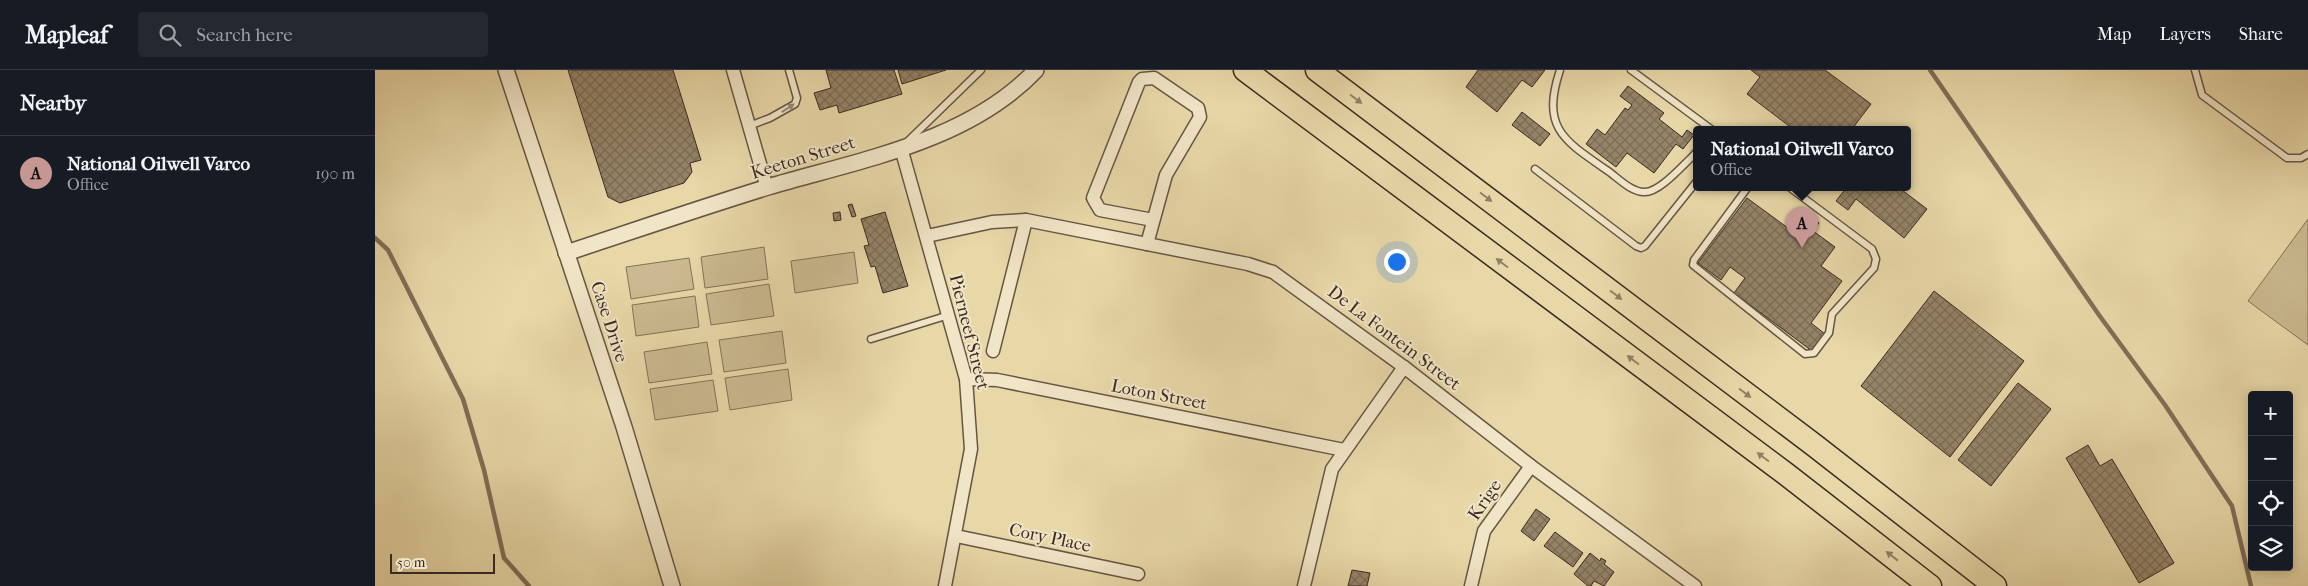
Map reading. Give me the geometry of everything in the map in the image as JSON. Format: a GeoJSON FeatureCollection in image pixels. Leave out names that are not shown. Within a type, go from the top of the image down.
{"type":"FeatureCollection","features":[{"type":"Feature","properties":{"kind":"highway"},"geometry":{"type":"LineString","coordinates":[[1245,70],[1787,474],[1930,586]]}},
{"type":"Feature","properties":{"kind":"highway"},"geometry":{"type":"LineString","coordinates":[[1317,70],[1814,445],[1995,586]]}},
{"type":"Feature","properties":{"kind":"street","name":"Case Drive"},"geometry":{"type":"LineString","coordinates":[[506,70],[624,427],[672,586]]}},
{"type":"Feature","properties":{"kind":"street"},"geometry":{"type":"LineString","coordinates":[[733,70],[767,188]]}},
{"type":"Feature","properties":{"kind":"street","name":"Keeton Street"},"geometry":{"type":"LineString","coordinates":[[566,253],[767,188],[901,148],[948,130],[987,110],[1036,70]]}},
{"type":"Feature","properties":{"kind":"street"},"geometry":{"type":"LineString","coordinates":[[1147,244],[1166,175],[1201,113],[1198,108],[1154,78],[1147,77],[1139,82],[1093,198],[1100,210],[1153,220]]}},
{"type":"Feature","properties":{"kind":"street","name":"Pierneef Street"},"geometry":{"type":"LineString","coordinates":[[901,148],[967,379],[971,448],[956,536],[945,586]]}},
{"type":"Feature","properties":{"kind":"street"},"geometry":{"type":"LineString","coordinates":[[993,351],[1026,220]]}},
{"type":"Feature","properties":{"kind":"street","name":"De La Fontein Street"},"geometry":{"type":"LineString","coordinates":[[927,236],[992,222],[1026,220],[1248,264],[1273,272],[1404,366],[1531,466],[1689,584]]}},
{"type":"Feature","properties":{"kind":"street"},"geometry":{"type":"LineString","coordinates":[[1304,586],[1329,476],[1344,450],[1404,366]]}},
{"type":"Feature","properties":{"kind":"street","name":"Loton Street"},"geometry":{"type":"LineString","coordinates":[[967,379],[997,380],[1344,450]]}},
{"type":"Feature","properties":{"kind":"street","name":"Krige"},"geometry":{"type":"LineString","coordinates":[[1471,586],[1484,531],[1531,466]]}},
{"type":"Feature","properties":{"kind":"street","name":"Cory Place"},"geometry":{"type":"LineString","coordinates":[[956,536],[1138,574]]}},
{"type":"Feature","properties":{"kind":"lane"},"geometry":{"type":"LineString","coordinates":[[749,126],[770,118],[795,104],[797,98],[789,70]]}},
{"type":"Feature","properties":{"kind":"lane"},"geometry":{"type":"LineString","coordinates":[[901,148],[981,70]]}},
{"type":"Feature","properties":{"kind":"lane"},"geometry":{"type":"LineString","coordinates":[[1560,70],[1552,112],[1560,133],[1576,149],[1627,185],[1637,191],[1650,191],[1659,187],[1693,159]]}},
{"type":"Feature","properties":{"kind":"lane"},"geometry":{"type":"LineString","coordinates":[[1631,70],[1707,126]]}},
{"type":"Feature","properties":{"kind":"lane"},"geometry":{"type":"LineString","coordinates":[[2195,70],[2202,96],[2287,158],[2301,158],[2308,154]]}},
{"type":"Feature","properties":{"kind":"lane"},"geometry":{"type":"LineString","coordinates":[[1535,169],[1641,248],[1645,246],[1693,186]]}},
{"type":"Feature","properties":{"kind":"lane"},"geometry":{"type":"LineString","coordinates":[[1745,191],[1694,260],[1693,265],[1805,354],[1812,355],[1829,334],[1832,314],[1874,268],[1876,259],[1872,249],[1794,191]]}},
{"type":"Feature","properties":{"kind":"lane"},"geometry":{"type":"LineString","coordinates":[[871,339],[949,315]]}},
{"type":"Feature","properties":{"kind":"shaded area"},"geometry":{"type":"Polygon","coordinates":[[[2308,219],[2308,345],[2248,301],[2308,219]]]}},
{"type":"Feature","properties":{"kind":"shaded area"},"geometry":{"type":"Polygon","coordinates":[[[764,247],[768,279],[705,288],[701,257],[764,247]]]}},
{"type":"Feature","properties":{"kind":"shaded area"},"geometry":{"type":"Polygon","coordinates":[[[854,252],[858,283],[795,293],[791,261],[854,252]]]}},
{"type":"Feature","properties":{"kind":"shaded area"},"geometry":{"type":"Polygon","coordinates":[[[689,258],[694,289],[631,299],[626,267],[689,258]]]}},
{"type":"Feature","properties":{"kind":"shaded area"},"geometry":{"type":"Polygon","coordinates":[[[769,284],[774,316],[711,325],[706,294],[769,284]]]}},
{"type":"Feature","properties":{"kind":"shaded area"},"geometry":{"type":"Polygon","coordinates":[[[695,296],[699,327],[636,336],[632,305],[695,296]]]}},
{"type":"Feature","properties":{"kind":"shaded area"},"geometry":{"type":"Polygon","coordinates":[[[782,331],[786,363],[724,372],[719,340],[782,331]]]}},
{"type":"Feature","properties":{"kind":"shaded area"},"geometry":{"type":"Polygon","coordinates":[[[707,342],[712,374],[649,383],[644,352],[707,342]]]}},
{"type":"Feature","properties":{"kind":"shaded area"},"geometry":{"type":"Polygon","coordinates":[[[788,369],[792,400],[730,410],[725,378],[788,369]]]}},
{"type":"Feature","properties":{"kind":"shaded area"},"geometry":{"type":"Polygon","coordinates":[[[713,380],[718,411],[655,420],[650,389],[713,380]]]}},
{"type":"Feature","properties":{"kind":"building"},"geometry":{"type":"Polygon","coordinates":[[[568,70],[673,70],[701,160],[690,163],[692,172],[684,183],[620,203],[608,197],[568,70]]]}},
{"type":"Feature","properties":{"kind":"building"},"geometry":{"type":"Polygon","coordinates":[[[826,70],[894,70],[902,94],[839,113],[837,105],[820,110],[814,93],[831,88],[826,70]]]}},
{"type":"Feature","properties":{"kind":"building"},"geometry":{"type":"Polygon","coordinates":[[[898,70],[946,70],[902,84],[898,70]]]}},
{"type":"Feature","properties":{"kind":"building"},"geometry":{"type":"Polygon","coordinates":[[[1478,70],[1545,70],[1532,87],[1522,80],[1497,112],[1466,87],[1478,70]]]}},
{"type":"Feature","properties":{"kind":"building"},"geometry":{"type":"Polygon","coordinates":[[[1751,70],[1825,70],[1871,104],[1854,126],[1789,126],[1747,94],[1760,77],[1751,70]]]}},
{"type":"Feature","properties":{"kind":"building"},"geometry":{"type":"Polygon","coordinates":[[[1628,86],[1664,113],[1659,119],[1682,137],[1687,130],[1693,134],[1683,149],[1676,144],[1654,173],[1627,153],[1616,167],[1586,144],[1597,129],[1605,135],[1625,108],[1628,110],[1632,105],[1620,96],[1628,86]]]}},
{"type":"Feature","properties":{"kind":"building"},"geometry":{"type":"Polygon","coordinates":[[[1522,112],[1550,134],[1540,146],[1512,125],[1522,112]]]}},
{"type":"Feature","properties":{"kind":"building"},"geometry":{"type":"Polygon","coordinates":[[[1844,191],[1903,191],[1927,209],[1904,238],[1856,199],[1848,210],[1836,201],[1844,191]]]}},
{"type":"Feature","properties":{"kind":"building"},"geometry":{"type":"Polygon","coordinates":[[[1747,198],[1792,231],[1801,218],[1806,222],[1810,216],[1819,223],[1813,231],[1835,247],[1821,266],[1842,281],[1811,323],[1825,334],[1812,351],[1734,293],[1745,278],[1730,267],[1721,280],[1698,263],[1747,198]]]}},
{"type":"Feature","properties":{"kind":"building"},"geometry":{"type":"Polygon","coordinates":[[[852,204],[856,216],[852,217],[848,205],[852,204]]]}},
{"type":"Feature","properties":{"kind":"building"},"geometry":{"type":"Polygon","coordinates":[[[840,212],[841,220],[834,221],[833,213],[840,212]]]}},
{"type":"Feature","properties":{"kind":"building"},"geometry":{"type":"Polygon","coordinates":[[[885,212],[908,286],[883,293],[875,266],[871,267],[864,246],[869,245],[861,219],[885,212]]]}},
{"type":"Feature","properties":{"kind":"building"},"geometry":{"type":"Polygon","coordinates":[[[1934,291],[2024,361],[1950,457],[1861,386],[1934,291]]]}},
{"type":"Feature","properties":{"kind":"building"},"geometry":{"type":"Polygon","coordinates":[[[2018,383],[2051,409],[1991,486],[1958,460],[2018,383]]]}},
{"type":"Feature","properties":{"kind":"building"},"geometry":{"type":"Polygon","coordinates":[[[2088,445],[2100,466],[2112,459],[2174,563],[2139,583],[2066,458],[2088,445]]]}},
{"type":"Feature","properties":{"kind":"building"},"geometry":{"type":"Polygon","coordinates":[[[1536,509],[1550,519],[1534,541],[1521,531],[1536,509]]]}},
{"type":"Feature","properties":{"kind":"building"},"geometry":{"type":"Polygon","coordinates":[[[1555,532],[1583,553],[1573,567],[1544,546],[1555,532]]]}},
{"type":"Feature","properties":{"kind":"building"},"geometry":{"type":"Polygon","coordinates":[[[1590,553],[1600,561],[1601,558],[1606,561],[1604,564],[1614,572],[1604,586],[1594,581],[1591,586],[1588,586],[1574,574],[1590,553]]]}},
{"type":"Feature","properties":{"kind":"building"},"geometry":{"type":"Polygon","coordinates":[[[1352,570],[1370,573],[1367,586],[1348,586],[1352,570]]]}},
{"type":"Feature","properties":{"kind":"waterway"},"geometry":{"type":"LineString","coordinates":[[1930,70],[2099,315],[2165,405],[2232,506],[2251,586]]}},
{"type":"Feature","properties":{"kind":"waterway"},"geometry":{"type":"LineString","coordinates":[[375,238],[388,250],[463,399],[484,470],[504,558],[529,586]]}},
{"type":"Feature","properties":{"kind":"place","name":"National Oilwell Varco"},"geometry":{"type":"Point","coordinates":[1802,248]}}]}
